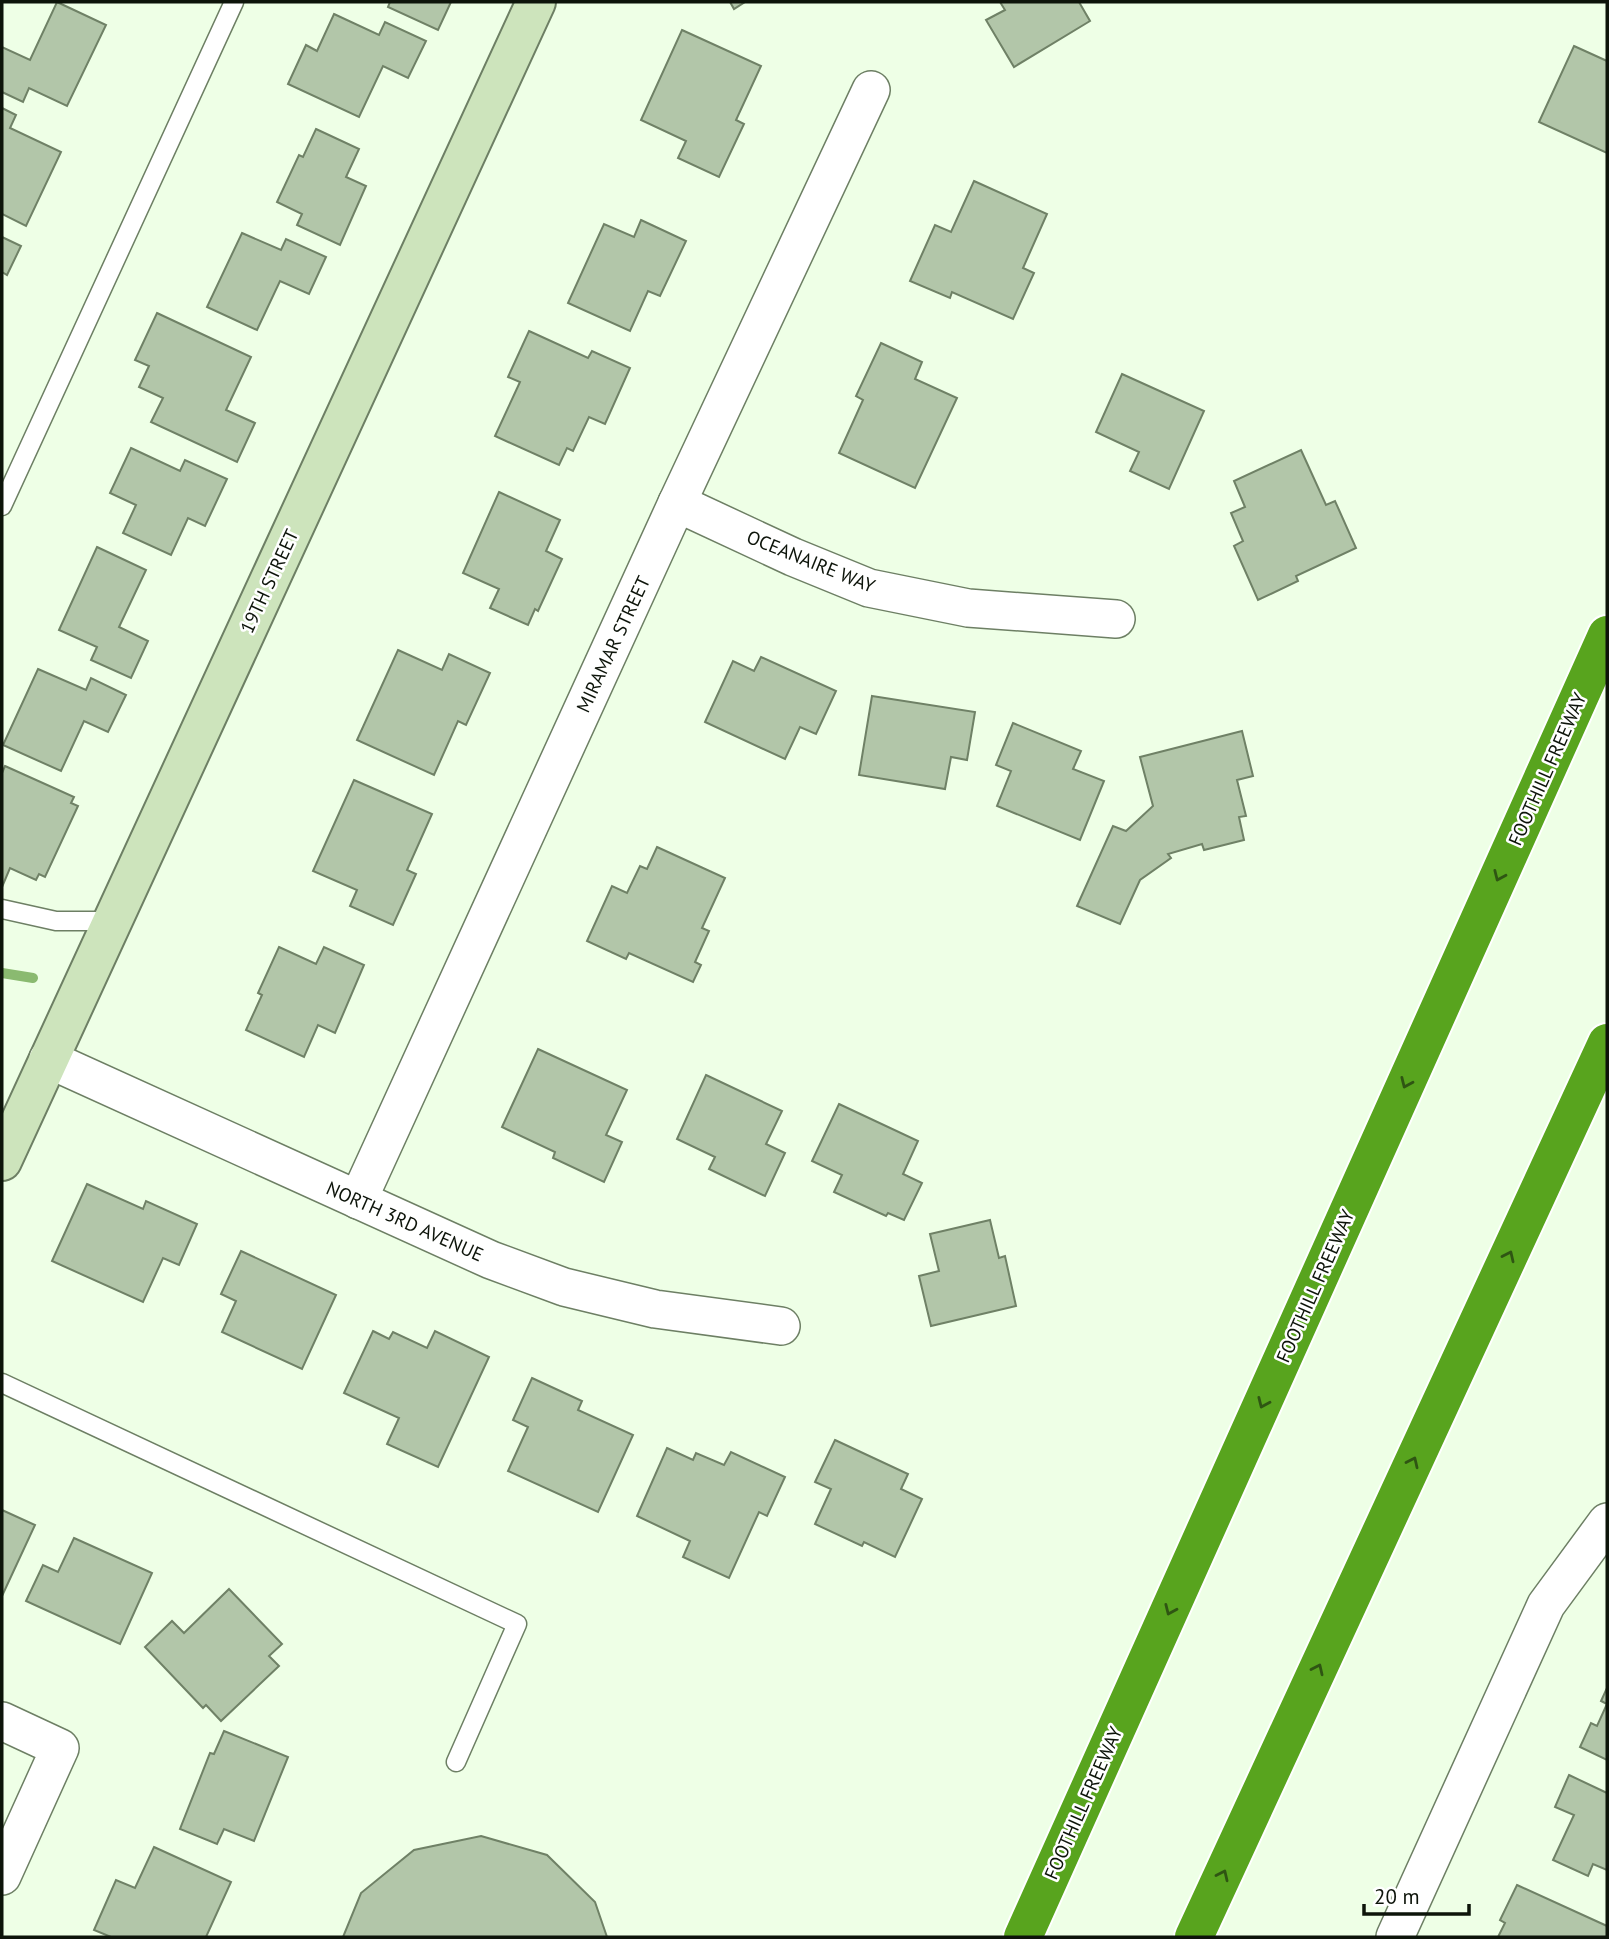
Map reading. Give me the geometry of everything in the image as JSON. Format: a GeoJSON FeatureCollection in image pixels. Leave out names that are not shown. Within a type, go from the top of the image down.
{"type":"FeatureCollection","features":[{"type":"Feature","properties":{"kind":"highway","name":"FOOTHILL FREEWAY"},"geometry":{"type":"LineString","coordinates":[[1023,1937],[1607,635]]}},
{"type":"Feature","properties":{"kind":"highway"},"geometry":{"type":"LineString","coordinates":[[1194,1937],[1607,1043]]}},
{"type":"Feature","properties":{"kind":"main road","name":"19TH STREET"},"geometry":{"type":"LineString","coordinates":[[2,1161],[537,2]]}},
{"type":"Feature","properties":{"kind":"street","name":"MIRAMAR STREET"},"geometry":{"type":"LineString","coordinates":[[358,1200],[677,503],[871,90]]}},
{"type":"Feature","properties":{"kind":"street","name":"OCEANAIRE WAY"},"geometry":{"type":"LineString","coordinates":[[677,503],[793,557],[869,587],[968,608],[1116,619]]}},
{"type":"Feature","properties":{"kind":"street","name":"NORTH 3RD AVENUE"},"geometry":{"type":"LineString","coordinates":[[48,1059],[491,1260],[564,1287],[655,1310],[781,1326]]}},
{"type":"Feature","properties":{"kind":"street"},"geometry":{"type":"LineString","coordinates":[[1395,1937],[1546,1605],[1607,1522]]}},
{"type":"Feature","properties":{"kind":"street"},"geometry":{"type":"LineString","coordinates":[[2,1721],[60,1748],[2,1875]]}},
{"type":"Feature","properties":{"kind":"lane"},"geometry":{"type":"LineString","coordinates":[[2,506],[234,2]]}},
{"type":"Feature","properties":{"kind":"lane"},"geometry":{"type":"LineString","coordinates":[[2,909],[56,921],[112,921]]}},
{"type":"Feature","properties":{"kind":"lane"},"geometry":{"type":"LineString","coordinates":[[2,1383],[517,1624],[456,1762]]}},
{"type":"Feature","properties":{"kind":"building"},"geometry":{"type":"Polygon","coordinates":[[[57,2],[106,25],[67,106],[29,88],[23,102],[2,92],[2,47],[30,60],[57,2]]]}},
{"type":"Feature","properties":{"kind":"building"},"geometry":{"type":"Polygon","coordinates":[[[390,2],[451,2],[438,30],[388,7],[390,2]]]}},
{"type":"Feature","properties":{"kind":"building"},"geometry":{"type":"Polygon","coordinates":[[[730,2],[745,2],[734,9],[730,2]]]}},
{"type":"Feature","properties":{"kind":"building"},"geometry":{"type":"Polygon","coordinates":[[[1000,2],[1079,2],[1090,21],[1014,67],[986,20],[1005,10],[1000,2]]]}},
{"type":"Feature","properties":{"kind":"building"},"geometry":{"type":"Polygon","coordinates":[[[334,14],[379,35],[385,22],[426,41],[408,78],[383,66],[359,117],[288,84],[306,45],[317,51],[334,14]]]}},
{"type":"Feature","properties":{"kind":"building"},"geometry":{"type":"Polygon","coordinates":[[[682,30],[761,66],[736,120],[744,124],[719,177],[678,158],[686,141],[641,120],[682,30]]]}},
{"type":"Feature","properties":{"kind":"building"},"geometry":{"type":"Polygon","coordinates":[[[1574,46],[1607,61],[1607,153],[1539,122],[1574,46]]]}},
{"type":"Feature","properties":{"kind":"building"},"geometry":{"type":"Polygon","coordinates":[[[2,108],[16,115],[10,128],[61,152],[26,226],[2,214],[2,108]]]}},
{"type":"Feature","properties":{"kind":"building"},"geometry":{"type":"Polygon","coordinates":[[[316,129],[359,149],[346,177],[366,186],[340,245],[297,225],[302,214],[277,202],[299,155],[303,157],[316,129]]]}},
{"type":"Feature","properties":{"kind":"building"},"geometry":{"type":"Polygon","coordinates":[[[974,181],[1047,214],[1023,268],[1034,273],[1013,319],[952,292],[950,298],[910,281],[935,225],[951,232],[974,181]]]}},
{"type":"Feature","properties":{"kind":"building"},"geometry":{"type":"Polygon","coordinates":[[[641,220],[686,241],[660,296],[648,291],[630,331],[568,303],[604,224],[634,237],[641,220]]]}},
{"type":"Feature","properties":{"kind":"building"},"geometry":{"type":"Polygon","coordinates":[[[242,233],[281,250],[286,239],[326,257],[309,294],[280,281],[257,330],[207,307],[242,233]]]}},
{"type":"Feature","properties":{"kind":"building"},"geometry":{"type":"Polygon","coordinates":[[[2,237],[21,246],[7,275],[2,272],[2,237]]]}},
{"type":"Feature","properties":{"kind":"building"},"geometry":{"type":"Polygon","coordinates":[[[157,313],[251,357],[226,410],[255,423],[237,462],[151,422],[163,398],[139,387],[149,366],[135,360],[157,313]]]}},
{"type":"Feature","properties":{"kind":"building"},"geometry":{"type":"Polygon","coordinates":[[[529,331],[588,358],[592,351],[630,368],[605,424],[589,417],[573,451],[567,448],[559,465],[495,436],[520,382],[508,377],[529,331]]]}},
{"type":"Feature","properties":{"kind":"building"},"geometry":{"type":"Polygon","coordinates":[[[881,343],[922,362],[915,379],[957,398],[915,488],[839,453],[863,400],[856,396],[881,343]]]}},
{"type":"Feature","properties":{"kind":"building"},"geometry":{"type":"Polygon","coordinates":[[[1122,374],[1204,411],[1169,489],[1130,471],[1139,452],[1096,432],[1122,374]]]}},
{"type":"Feature","properties":{"kind":"building"},"geometry":{"type":"Polygon","coordinates":[[[131,448],[180,471],[185,460],[227,479],[205,526],[188,518],[171,555],[123,533],[136,505],[110,493],[131,448]]]}},
{"type":"Feature","properties":{"kind":"building"},"geometry":{"type":"Polygon","coordinates":[[[1301,450],[1326,505],[1335,501],[1356,548],[1296,576],[1298,581],[1258,600],[1234,546],[1243,541],[1231,513],[1245,507],[1234,481],[1301,450]]]}},
{"type":"Feature","properties":{"kind":"building"},"geometry":{"type":"Polygon","coordinates":[[[499,492],[560,520],[546,551],[562,559],[538,611],[535,609],[528,625],[490,608],[499,589],[463,573],[499,492]]]}},
{"type":"Feature","properties":{"kind":"building"},"geometry":{"type":"Polygon","coordinates":[[[97,547],[146,570],[119,627],[148,641],[131,678],[91,660],[97,647],[59,630],[97,547]]]}},
{"type":"Feature","properties":{"kind":"building"},"geometry":{"type":"Polygon","coordinates":[[[398,650],[442,670],[449,654],[490,673],[466,725],[458,721],[434,775],[357,740],[398,650]]]}},
{"type":"Feature","properties":{"kind":"building"},"geometry":{"type":"Polygon","coordinates":[[[761,657],[836,691],[816,734],[800,727],[785,759],[705,722],[733,661],[754,671],[761,657]]]}},
{"type":"Feature","properties":{"kind":"building"},"geometry":{"type":"Polygon","coordinates":[[[38,669],[86,690],[91,678],[126,695],[108,732],[84,721],[61,771],[3,745],[38,669]]]}},
{"type":"Feature","properties":{"kind":"building"},"geometry":{"type":"Polygon","coordinates":[[[872,696],[975,712],[967,760],[951,757],[945,789],[859,775],[872,696]]]}},
{"type":"Feature","properties":{"kind":"building"},"geometry":{"type":"Polygon","coordinates":[[[1013,723],[1081,751],[1073,769],[1104,781],[1080,840],[997,806],[1011,771],[996,765],[1013,723]]]}},
{"type":"Feature","properties":{"kind":"building"},"geometry":{"type":"Polygon","coordinates":[[[1242,731],[1253,776],[1237,780],[1246,816],[1239,817],[1244,840],[1204,850],[1202,844],[1168,854],[1171,858],[1140,880],[1120,924],[1077,906],[1113,826],[1126,831],[1153,806],[1140,757],[1242,731]]]}},
{"type":"Feature","properties":{"kind":"building"},"geometry":{"type":"Polygon","coordinates":[[[5,766],[74,797],[71,803],[78,806],[45,877],[39,874],[36,880],[10,868],[2,887],[2,773],[5,766]]]}},
{"type":"Feature","properties":{"kind":"building"},"geometry":{"type":"Polygon","coordinates":[[[354,780],[432,814],[407,870],[416,874],[393,925],[350,906],[357,890],[313,871],[354,780]]]}},
{"type":"Feature","properties":{"kind":"building"},"geometry":{"type":"Polygon","coordinates":[[[657,847],[725,878],[702,928],[709,931],[695,962],[701,965],[693,982],[629,953],[626,959],[587,941],[612,886],[627,893],[640,866],[647,869],[657,847]]]}},
{"type":"Feature","properties":{"kind":"building"},"geometry":{"type":"Polygon","coordinates":[[[279,947],[316,964],[324,947],[364,965],[335,1033],[318,1025],[304,1057],[246,1030],[262,995],[258,993],[279,947]]]}},
{"type":"Feature","properties":{"kind":"building"},"geometry":{"type":"Polygon","coordinates":[[[538,1049],[627,1090],[606,1135],[622,1142],[604,1182],[553,1158],[555,1152],[502,1127],[538,1049]]]}},
{"type":"Feature","properties":{"kind":"building"},"geometry":{"type":"Polygon","coordinates":[[[706,1075],[782,1111],[766,1144],[785,1153],[765,1196],[709,1169],[715,1157],[677,1139],[706,1075]]]}},
{"type":"Feature","properties":{"kind":"building"},"geometry":{"type":"Polygon","coordinates":[[[839,1104],[918,1141],[903,1174],[922,1183],[904,1220],[888,1213],[886,1216],[834,1192],[842,1175],[812,1161],[839,1104]]]}},
{"type":"Feature","properties":{"kind":"building"},"geometry":{"type":"Polygon","coordinates":[[[87,1184],[143,1209],[146,1201],[197,1224],[179,1265],[163,1258],[143,1302],[52,1261],[87,1184]]]}},
{"type":"Feature","properties":{"kind":"building"},"geometry":{"type":"Polygon","coordinates":[[[990,1220],[999,1258],[1005,1256],[1016,1306],[931,1326],[919,1276],[939,1271],[930,1234],[990,1220]]]}},
{"type":"Feature","properties":{"kind":"building"},"geometry":{"type":"Polygon","coordinates":[[[241,1251],[336,1295],[302,1369],[222,1332],[236,1301],[221,1294],[241,1251]]]}},
{"type":"Feature","properties":{"kind":"building"},"geometry":{"type":"Polygon","coordinates":[[[373,1331],[389,1339],[393,1332],[427,1348],[435,1331],[489,1357],[438,1467],[387,1444],[399,1418],[344,1393],[373,1331]]]}},
{"type":"Feature","properties":{"kind":"building"},"geometry":{"type":"Polygon","coordinates":[[[532,1378],[582,1401],[578,1410],[633,1435],[598,1512],[508,1471],[528,1427],[513,1420],[532,1378]]]}},
{"type":"Feature","properties":{"kind":"building"},"geometry":{"type":"Polygon","coordinates":[[[835,1440],[908,1474],[901,1489],[922,1499],[895,1557],[864,1542],[862,1546],[815,1524],[831,1489],[815,1482],[835,1440]]]}},
{"type":"Feature","properties":{"kind":"building"},"geometry":{"type":"Polygon","coordinates":[[[667,1448],[693,1460],[696,1453],[724,1465],[731,1452],[785,1477],[767,1516],[759,1512],[729,1578],[683,1557],[690,1541],[637,1516],[667,1448]]]}},
{"type":"Feature","properties":{"kind":"building"},"geometry":{"type":"Polygon","coordinates":[[[2,1510],[35,1525],[2,1596],[2,1510]]]}},
{"type":"Feature","properties":{"kind":"building"},"geometry":{"type":"Polygon","coordinates":[[[74,1538],[152,1573],[120,1644],[26,1601],[43,1565],[58,1572],[74,1538]]]}},
{"type":"Feature","properties":{"kind":"building"},"geometry":{"type":"Polygon","coordinates":[[[229,1589],[282,1644],[269,1656],[279,1666],[221,1721],[206,1705],[203,1708],[145,1647],[172,1621],[184,1633],[229,1589]]]}},
{"type":"Feature","properties":{"kind":"building"},"geometry":{"type":"Polygon","coordinates":[[[1607,1688],[1607,1704],[1601,1701],[1607,1688]]]}},
{"type":"Feature","properties":{"kind":"building"},"geometry":{"type":"Polygon","coordinates":[[[1607,1704],[1607,1760],[1580,1747],[1591,1723],[1597,1726],[1607,1704]]]}},
{"type":"Feature","properties":{"kind":"building"},"geometry":{"type":"Polygon","coordinates":[[[224,1731],[288,1757],[254,1841],[224,1829],[217,1844],[180,1829],[210,1753],[214,1754],[224,1731]]]}},
{"type":"Feature","properties":{"kind":"building"},"geometry":{"type":"Polygon","coordinates":[[[1569,1775],[1607,1793],[1607,1870],[1593,1864],[1588,1876],[1553,1860],[1574,1815],[1555,1807],[1569,1775]]]}},
{"type":"Feature","properties":{"kind":"building"},"geometry":{"type":"Polygon","coordinates":[[[481,1836],[547,1855],[595,1902],[607,1937],[343,1937],[361,1893],[414,1850],[481,1836]]]}},
{"type":"Feature","properties":{"kind":"building"},"geometry":{"type":"Polygon","coordinates":[[[154,1847],[231,1882],[206,1937],[111,1937],[94,1930],[116,1880],[135,1888],[154,1847]]]}},
{"type":"Feature","properties":{"kind":"building"},"geometry":{"type":"Polygon","coordinates":[[[1517,1885],[1607,1926],[1607,1937],[1498,1937],[1505,1923],[1500,1920],[1517,1885]]]}},
{"type":"Feature","properties":{"kind":"waterway"},"geometry":{"type":"LineString","coordinates":[[2,973],[33,978]]}}]}
